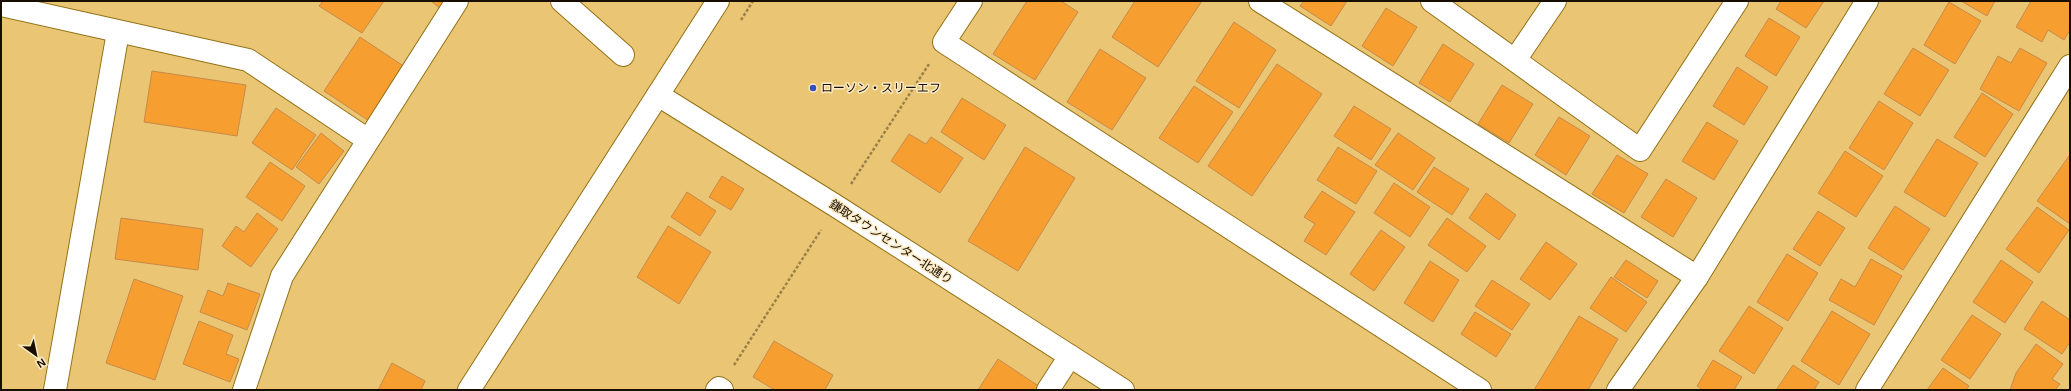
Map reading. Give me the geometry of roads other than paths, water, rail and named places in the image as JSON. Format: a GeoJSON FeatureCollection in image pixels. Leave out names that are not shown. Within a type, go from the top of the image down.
{"type":"FeatureCollection","features":[{"type":"Feature","properties":{"kind":"street"},"geometry":{"type":"LineString","coordinates":[[244,390],[282,276],[457,1]]}},
{"type":"Feature","properties":{"kind":"street"},"geometry":{"type":"LineString","coordinates":[[562,1],[623,54]]}},
{"type":"Feature","properties":{"kind":"street"},"geometry":{"type":"LineString","coordinates":[[469,390],[718,1]]}},
{"type":"Feature","properties":{"kind":"street"},"geometry":{"type":"LineString","coordinates":[[971,1],[944,42],[1480,390]]}},
{"type":"Feature","properties":{"kind":"street"},"geometry":{"type":"LineString","coordinates":[[1260,1],[1697,277]]}},
{"type":"Feature","properties":{"kind":"street"},"geometry":{"type":"LineString","coordinates":[[1432,1],[1640,150],[1737,1]]}},
{"type":"Feature","properties":{"kind":"street"},"geometry":{"type":"LineString","coordinates":[[1515,60],[1555,1]]}},
{"type":"Feature","properties":{"kind":"street"},"geometry":{"type":"LineString","coordinates":[[1618,390],[1697,277],[1867,1]]}},
{"type":"Feature","properties":{"kind":"street"},"geometry":{"type":"LineString","coordinates":[[1,5],[248,60],[368,140]]}},
{"type":"Feature","properties":{"kind":"street"},"geometry":{"type":"LineString","coordinates":[[55,390],[118,32]]}},
{"type":"Feature","properties":{"kind":"street"},"geometry":{"type":"LineString","coordinates":[[1867,390],[2070,66]]}},
{"type":"Feature","properties":{"kind":"street","name":"鎌取タウンセンター北通り"},"geometry":{"type":"LineString","coordinates":[[658,95],[836,206],[1123,390]]}},
{"type":"Feature","properties":{"kind":"street"},"geometry":{"type":"LineString","coordinates":[[1048,390],[1070,356]]}},
{"type":"Feature","properties":{"kind":"street"},"geometry":{"type":"LineString","coordinates":[[717,390],[719,388],[722,390]]}},
{"type":"Feature","properties":{"kind":"place","name":"ローソン・スリーエフ"},"geometry":{"type":"Point","coordinates":[813,88]}}]}
